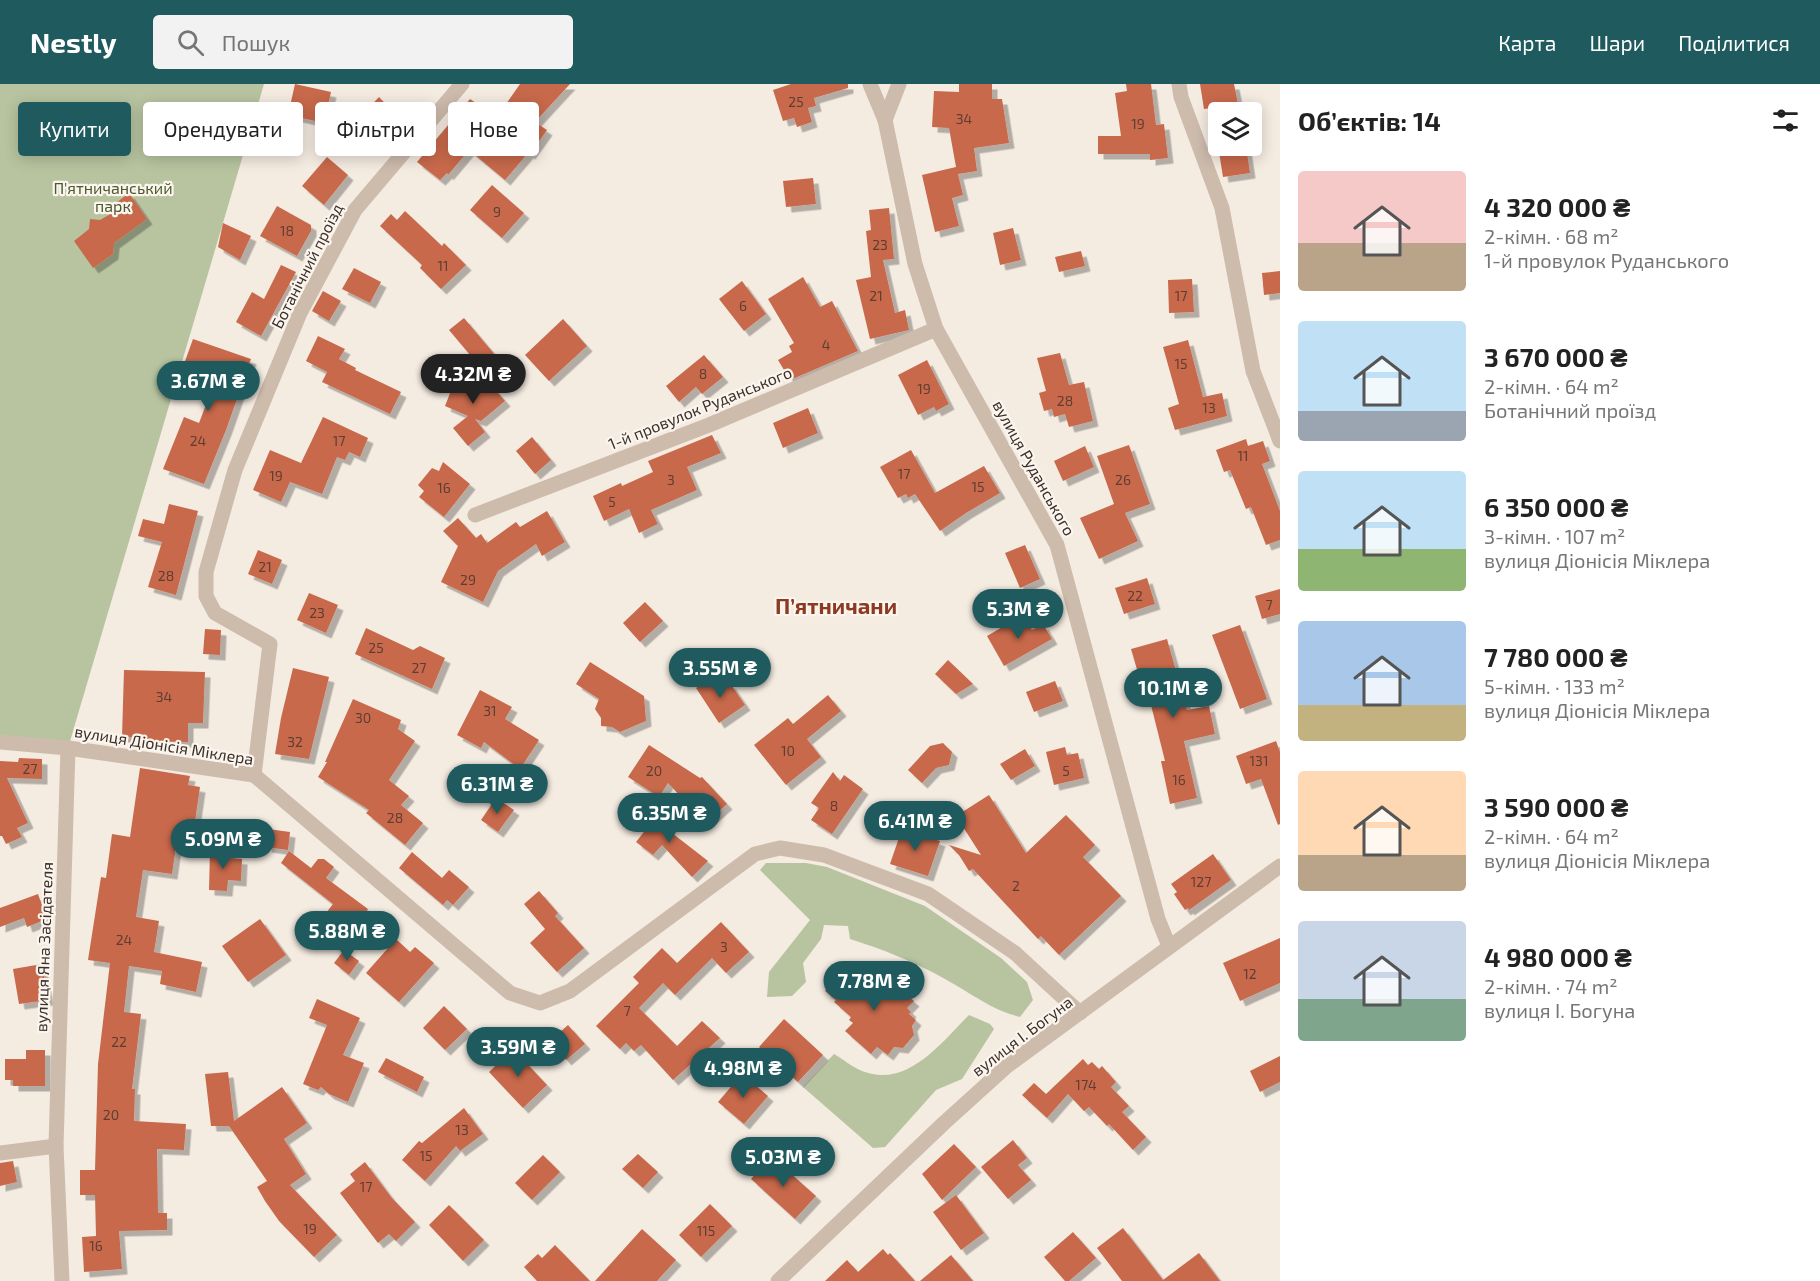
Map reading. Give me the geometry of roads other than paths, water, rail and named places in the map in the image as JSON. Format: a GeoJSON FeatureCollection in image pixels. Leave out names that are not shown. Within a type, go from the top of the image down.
{"type":"FeatureCollection","features":[{"type":"Feature","properties":{"kind":"street","name":"Ботанічний проїзд"},"geometry":{"type":"LineString","coordinates":[[254,775],[270,644],[215,613],[206,596],[206,572],[235,470],[300,313],[355,210],[462,84]]}},
{"type":"Feature","properties":{"kind":"street","name":"вулиця Руданського"},"geometry":{"type":"LineString","coordinates":[[870,84],[885,120],[915,264],[936,329],[1057,545],[1158,919],[1169,946]]}},
{"type":"Feature","properties":{"kind":"street"},"geometry":{"type":"LineString","coordinates":[[885,120],[899,84]]}},
{"type":"Feature","properties":{"kind":"street"},"geometry":{"type":"LineString","coordinates":[[1179,84],[1180,97],[1222,208],[1253,371],[1280,441]]}},
{"type":"Feature","properties":{"kind":"street","name":"1-й провулок Руданського"},"geometry":{"type":"LineString","coordinates":[[475,515],[709,425],[936,329]]}},
{"type":"Feature","properties":{"kind":"street","name":"вулиця Діонісія Міклера"},"geometry":{"type":"LineString","coordinates":[[0,742],[68,748],[254,775],[510,993],[540,1003],[570,991],[755,854],[780,848],[824,855],[928,894],[1015,953],[1080,1013]]}},
{"type":"Feature","properties":{"kind":"street","name":"вулиця Яна Засідателя"},"geometry":{"type":"LineString","coordinates":[[62,1281],[56,1146],[68,748]]}},
{"type":"Feature","properties":{"kind":"street","name":"вулиця І. Богуна"},"geometry":{"type":"LineString","coordinates":[[778,1281],[1007,1066],[1280,866]]}},
{"type":"Feature","properties":{"kind":"street"},"geometry":{"type":"LineString","coordinates":[[0,1153],[56,1146]]}},
{"type":"Feature","properties":{"kind":"district","name":"П’ятничани"},"geometry":{"type":"Point","coordinates":[836,606]}},
{"type":"Feature","properties":{"kind":"park label","name":"П'ятничанський парк"},"geometry":{"type":"Point","coordinates":[113,197]}}]}
